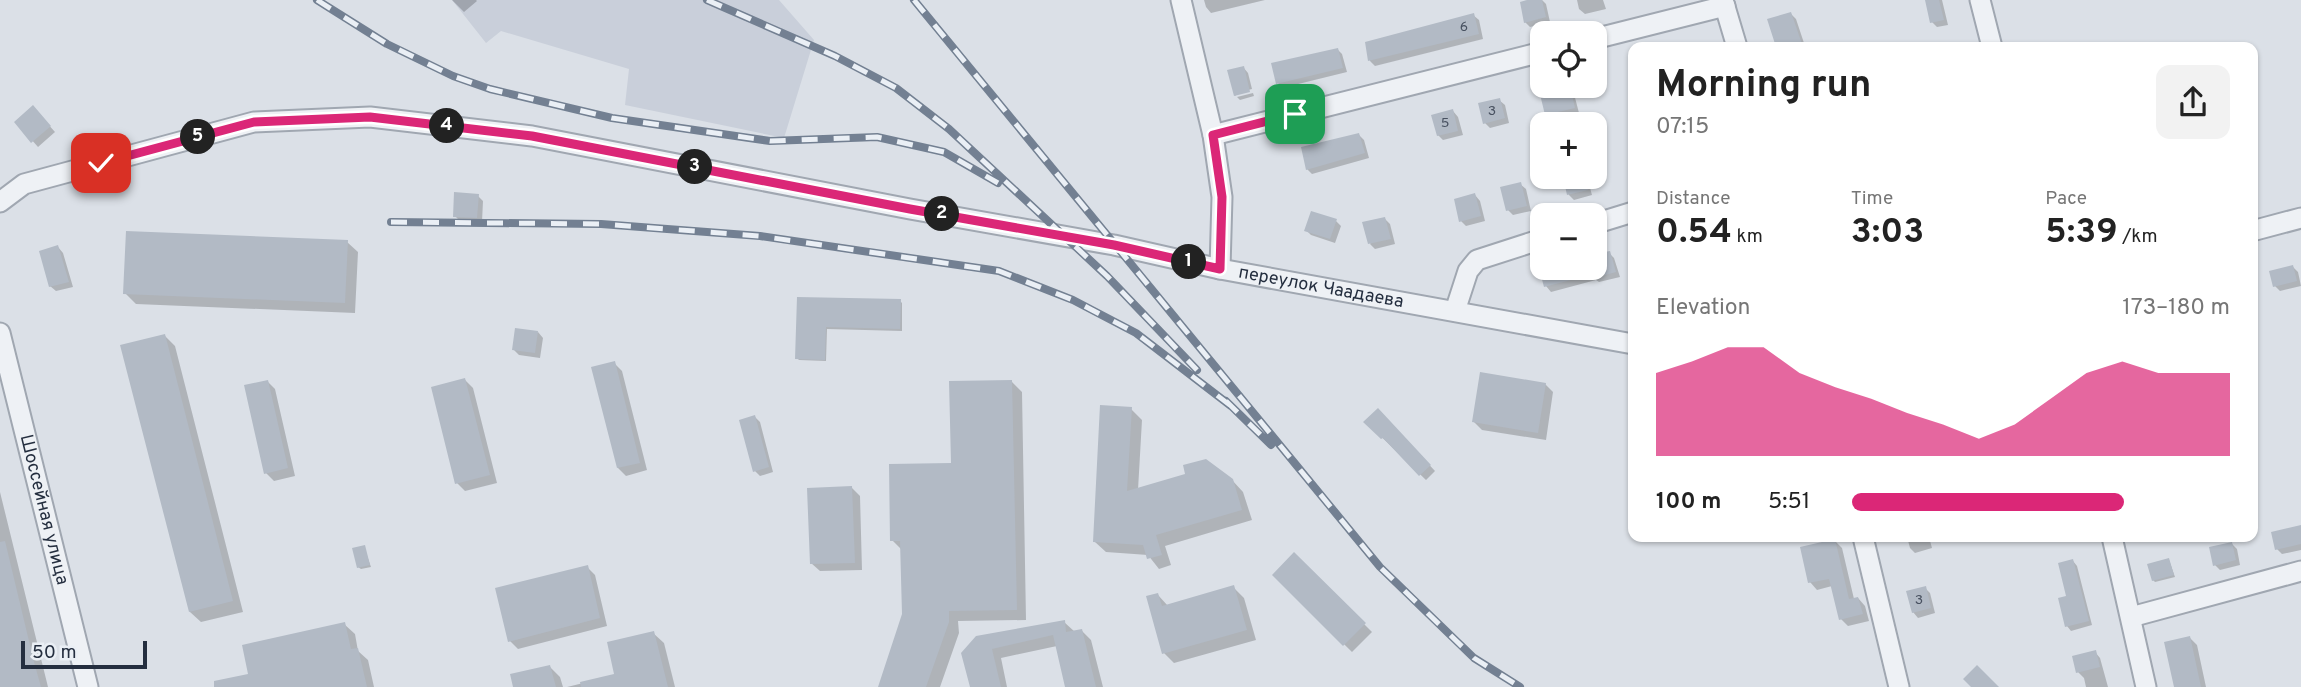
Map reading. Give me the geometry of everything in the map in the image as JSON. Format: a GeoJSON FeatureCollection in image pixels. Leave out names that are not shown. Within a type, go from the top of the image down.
{"type":"FeatureCollection","features":[{"type":"Feature","properties":{"kind":"street"},"geometry":{"type":"LineString","coordinates":[[1181,0],[1213,135],[1222,197],[1220,269]]}},
{"type":"Feature","properties":{"kind":"street"},"geometry":{"type":"LineString","coordinates":[[1980,0],[1991,42]]}},
{"type":"Feature","properties":{"kind":"street"},"geometry":{"type":"LineString","coordinates":[[1607,35],[1724,3],[1736,42]]}},
{"type":"Feature","properties":{"kind":"street"},"geometry":{"type":"LineString","coordinates":[[1213,135],[1530,55]]}},
{"type":"Feature","properties":{"kind":"street","name":"переулок Чаадаева"},"geometry":{"type":"LineString","coordinates":[[0,202],[24,184],[254,122],[370,117],[532,136],[1114,245],[1220,269],[1628,343]]}},
{"type":"Feature","properties":{"kind":"street"},"geometry":{"type":"LineString","coordinates":[[1607,219],[1628,213]]}},
{"type":"Feature","properties":{"kind":"street"},"geometry":{"type":"LineString","coordinates":[[2258,229],[2301,218]]}},
{"type":"Feature","properties":{"kind":"street"},"geometry":{"type":"LineString","coordinates":[[1455,311],[1468,271],[1477,260],[1530,243]]}},
{"type":"Feature","properties":{"kind":"street","name":"Шоссейная улица"},"geometry":{"type":"LineString","coordinates":[[0,333],[88,687]]}},
{"type":"Feature","properties":{"kind":"street"},"geometry":{"type":"LineString","coordinates":[[1864,542],[1899,687]]}},
{"type":"Feature","properties":{"kind":"street"},"geometry":{"type":"LineString","coordinates":[[2113,542],[2146,687]]}},
{"type":"Feature","properties":{"kind":"street"},"geometry":{"type":"LineString","coordinates":[[2132,617],[2301,571]]}},
{"type":"Feature","properties":{"kind":"shaded area"},"geometry":{"type":"Polygon","coordinates":[[[452,0],[779,0],[814,40],[784,138],[625,105],[629,69],[501,31],[486,43],[452,0]]]}},
{"type":"Feature","properties":{"kind":"building"},"geometry":{"type":"Polygon","coordinates":[[[1542,0],[1546,17],[1524,23],[1520,2],[1542,0]]]}},
{"type":"Feature","properties":{"kind":"building"},"geometry":{"type":"Polygon","coordinates":[[[1925,0],[1939,0],[1944,20],[1930,23],[1925,0]]]}},
{"type":"Feature","properties":{"kind":"building"},"geometry":{"type":"Polygon","coordinates":[[[1791,12],[1801,42],[1774,42],[1767,19],[1791,12]]]}},
{"type":"Feature","properties":{"kind":"building"},"geometry":{"type":"Polygon","coordinates":[[[1474,13],[1479,34],[1368,61],[1365,42],[1474,13]]]}},
{"type":"Feature","properties":{"kind":"building"},"geometry":{"type":"Polygon","coordinates":[[[1338,48],[1343,68],[1276,84],[1271,63],[1338,48]]]}},
{"type":"Feature","properties":{"kind":"building"},"geometry":{"type":"Polygon","coordinates":[[[1244,66],[1250,92],[1234,96],[1227,70],[1244,66]]]}},
{"type":"Feature","properties":{"kind":"building"},"geometry":{"type":"Polygon","coordinates":[[[1500,98],[1505,118],[1483,124],[1478,103],[1500,98]]]}},
{"type":"Feature","properties":{"kind":"building"},"geometry":{"type":"Polygon","coordinates":[[[1541,98],[1573,98],[1575,108],[1544,112],[1541,98]]]}},
{"type":"Feature","properties":{"kind":"building"},"geometry":{"type":"Polygon","coordinates":[[[33,105],[51,126],[31,143],[14,122],[33,105]]]}},
{"type":"Feature","properties":{"kind":"building"},"geometry":{"type":"Polygon","coordinates":[[[1453,109],[1458,131],[1437,136],[1431,115],[1453,109]]]}},
{"type":"Feature","properties":{"kind":"building"},"geometry":{"type":"Polygon","coordinates":[[[1359,133],[1365,153],[1306,170],[1301,147],[1359,133]]]}},
{"type":"Feature","properties":{"kind":"building"},"geometry":{"type":"Polygon","coordinates":[[[1521,182],[1527,206],[1506,211],[1500,187],[1521,182]]]}},
{"type":"Feature","properties":{"kind":"building"},"geometry":{"type":"Polygon","coordinates":[[[1566,189],[1588,189],[1588,190],[1567,195],[1566,189]]]}},
{"type":"Feature","properties":{"kind":"building"},"geometry":{"type":"Polygon","coordinates":[[[454,192],[479,194],[477,218],[453,217],[454,192]]]}},
{"type":"Feature","properties":{"kind":"building"},"geometry":{"type":"Polygon","coordinates":[[[1475,193],[1481,216],[1459,222],[1454,199],[1475,193]]]}},
{"type":"Feature","properties":{"kind":"building"},"geometry":{"type":"Polygon","coordinates":[[[1311,211],[1337,219],[1330,239],[1304,231],[1311,211]]]}},
{"type":"Feature","properties":{"kind":"building"},"geometry":{"type":"Polygon","coordinates":[[[1385,217],[1391,239],[1368,244],[1362,222],[1385,217]]]}},
{"type":"Feature","properties":{"kind":"building"},"geometry":{"type":"Polygon","coordinates":[[[126,231],[348,240],[345,303],[123,294],[126,231]]]}},
{"type":"Feature","properties":{"kind":"building"},"geometry":{"type":"Polygon","coordinates":[[[58,245],[69,282],[49,287],[39,251],[58,245]]]}},
{"type":"Feature","properties":{"kind":"building"},"geometry":{"type":"Polygon","coordinates":[[[1610,251],[1616,272],[1607,274],[1607,252],[1610,251]]]}},
{"type":"Feature","properties":{"kind":"building"},"geometry":{"type":"Polygon","coordinates":[[[2293,265],[2297,281],[2273,287],[2269,271],[2293,265]]]}},
{"type":"Feature","properties":{"kind":"building"},"geometry":{"type":"Polygon","coordinates":[[[1542,280],[1571,280],[1544,287],[1542,280]]]}},
{"type":"Feature","properties":{"kind":"building"},"geometry":{"type":"Polygon","coordinates":[[[797,297],[901,299],[900,329],[826,327],[825,360],[795,359],[797,297]]]}},
{"type":"Feature","properties":{"kind":"building"},"geometry":{"type":"Polygon","coordinates":[[[515,328],[538,331],[535,353],[512,350],[515,328]]]}},
{"type":"Feature","properties":{"kind":"building"},"geometry":{"type":"Polygon","coordinates":[[[165,334],[233,601],[189,612],[120,345],[165,334]]]}},
{"type":"Feature","properties":{"kind":"building"},"geometry":{"type":"Polygon","coordinates":[[[615,361],[640,463],[617,468],[591,367],[615,361]]]}},
{"type":"Feature","properties":{"kind":"building"},"geometry":{"type":"Polygon","coordinates":[[[1480,372],[1546,383],[1538,433],[1472,422],[1480,372]]]}},
{"type":"Feature","properties":{"kind":"building"},"geometry":{"type":"Polygon","coordinates":[[[465,378],[490,475],[455,484],[431,387],[465,378]]]}},
{"type":"Feature","properties":{"kind":"building"},"geometry":{"type":"Polygon","coordinates":[[[268,380],[288,468],[264,474],[244,385],[268,380]]]}},
{"type":"Feature","properties":{"kind":"building"},"geometry":{"type":"Polygon","coordinates":[[[1012,380],[1017,610],[949,611],[949,622],[926,687],[878,687],[902,614],[900,541],[890,541],[889,464],[951,463],[949,381],[1012,380]]]}},
{"type":"Feature","properties":{"kind":"building"},"geometry":{"type":"Polygon","coordinates":[[[1100,405],[1132,407],[1127,491],[1185,474],[1183,465],[1206,459],[1233,479],[1242,510],[1156,535],[1162,555],[1147,559],[1143,545],[1093,542],[1100,405]]]}},
{"type":"Feature","properties":{"kind":"building"},"geometry":{"type":"Polygon","coordinates":[[[1378,408],[1431,465],[1419,476],[1383,438],[1363,422],[1378,408]]]}},
{"type":"Feature","properties":{"kind":"building"},"geometry":{"type":"Polygon","coordinates":[[[755,415],[769,467],[753,472],[739,420],[755,415]]]}},
{"type":"Feature","properties":{"kind":"building"},"geometry":{"type":"Polygon","coordinates":[[[852,486],[855,563],[810,564],[807,488],[852,486]]]}},
{"type":"Feature","properties":{"kind":"building"},"geometry":{"type":"Polygon","coordinates":[[[2301,525],[2301,544],[2275,550],[2271,532],[2301,525]]]}},
{"type":"Feature","properties":{"kind":"building"},"geometry":{"type":"Polygon","coordinates":[[[5,541],[41,687],[0,687],[0,542],[5,541]]]}},
{"type":"Feature","properties":{"kind":"building"},"geometry":{"type":"Polygon","coordinates":[[[1836,542],[1849,599],[1858,597],[1863,614],[1839,620],[1829,579],[1808,583],[1800,547],[1836,542]]]}},
{"type":"Feature","properties":{"kind":"building"},"geometry":{"type":"Polygon","coordinates":[[[2232,542],[2236,560],[2213,566],[2209,547],[2232,542]]]}},
{"type":"Feature","properties":{"kind":"building"},"geometry":{"type":"Polygon","coordinates":[[[365,545],[370,565],[357,568],[352,548],[365,545]]]}},
{"type":"Feature","properties":{"kind":"building"},"geometry":{"type":"Polygon","coordinates":[[[1294,552],[1366,623],[1343,646],[1272,575],[1294,552]]]}},
{"type":"Feature","properties":{"kind":"building"},"geometry":{"type":"Polygon","coordinates":[[[2169,558],[2174,575],[2152,581],[2147,564],[2169,558]]]}},
{"type":"Feature","properties":{"kind":"building"},"geometry":{"type":"Polygon","coordinates":[[[2073,559],[2089,621],[2065,627],[2058,598],[2066,596],[2058,563],[2073,559]]]}},
{"type":"Feature","properties":{"kind":"building"},"geometry":{"type":"Polygon","coordinates":[[[588,565],[600,618],[508,642],[495,588],[588,565]]]}},
{"type":"Feature","properties":{"kind":"building"},"geometry":{"type":"Polygon","coordinates":[[[1234,585],[1247,630],[1162,654],[1146,596],[1158,593],[1162,606],[1234,585]]]}},
{"type":"Feature","properties":{"kind":"building"},"geometry":{"type":"Polygon","coordinates":[[[1926,586],[1931,608],[1912,613],[1906,591],[1926,586]]]}},
{"type":"Feature","properties":{"kind":"building"},"geometry":{"type":"Polygon","coordinates":[[[1065,620],[1066,632],[1082,629],[1096,687],[1065,687],[1053,635],[992,649],[1001,687],[970,687],[961,653],[976,636],[1065,620]]]}},
{"type":"Feature","properties":{"kind":"building"},"geometry":{"type":"Polygon","coordinates":[[[345,622],[351,649],[358,648],[367,687],[214,687],[214,681],[248,674],[242,645],[345,622]]]}},
{"type":"Feature","properties":{"kind":"building"},"geometry":{"type":"Polygon","coordinates":[[[654,631],[668,687],[581,687],[580,682],[614,674],[607,642],[654,631]]]}},
{"type":"Feature","properties":{"kind":"building"},"geometry":{"type":"Polygon","coordinates":[[[2190,636],[2201,687],[2174,687],[2164,642],[2190,636]]]}},
{"type":"Feature","properties":{"kind":"building"},"geometry":{"type":"Polygon","coordinates":[[[2096,650],[2100,667],[2076,673],[2072,656],[2096,650]]]}},
{"type":"Feature","properties":{"kind":"building"},"geometry":{"type":"Polygon","coordinates":[[[550,665],[556,687],[513,687],[510,674],[550,665]]]}},
{"type":"Feature","properties":{"kind":"building"},"geometry":{"type":"Polygon","coordinates":[[[1977,665],[1999,687],[1971,687],[1963,679],[1977,665]]]}},
{"type":"Feature","properties":{"kind":"railway"},"geometry":{"type":"LineString","coordinates":[[317,0],[387,44],[453,76],[490,89],[612,118],[770,141],[877,137],[944,152],[998,183]]}},
{"type":"Feature","properties":{"kind":"railway"},"geometry":{"type":"LineString","coordinates":[[707,0],[835,56],[896,88],[949,129],[1107,276],[1197,370]]}},
{"type":"Feature","properties":{"kind":"railway"},"geometry":{"type":"LineString","coordinates":[[914,0],[1380,567],[1474,658],[1520,687]]}},
{"type":"Feature","properties":{"kind":"railway"},"geometry":{"type":"LineString","coordinates":[[391,222],[601,224],[760,236],[999,271],[1073,300],[1136,333],[1231,406]]}},
{"type":"Feature","properties":{"kind":"railway"},"geometry":{"type":"LineString","coordinates":[[1226,401],[1271,445]]}},
{"type":"Feature","properties":{"kind":"route"},"geometry":{"type":"LineString","coordinates":[[101,163],[254,122],[370,117],[532,136],[910,209],[1114,245],[1220,269],[1222,197],[1213,135],[1295,114]]}}]}
